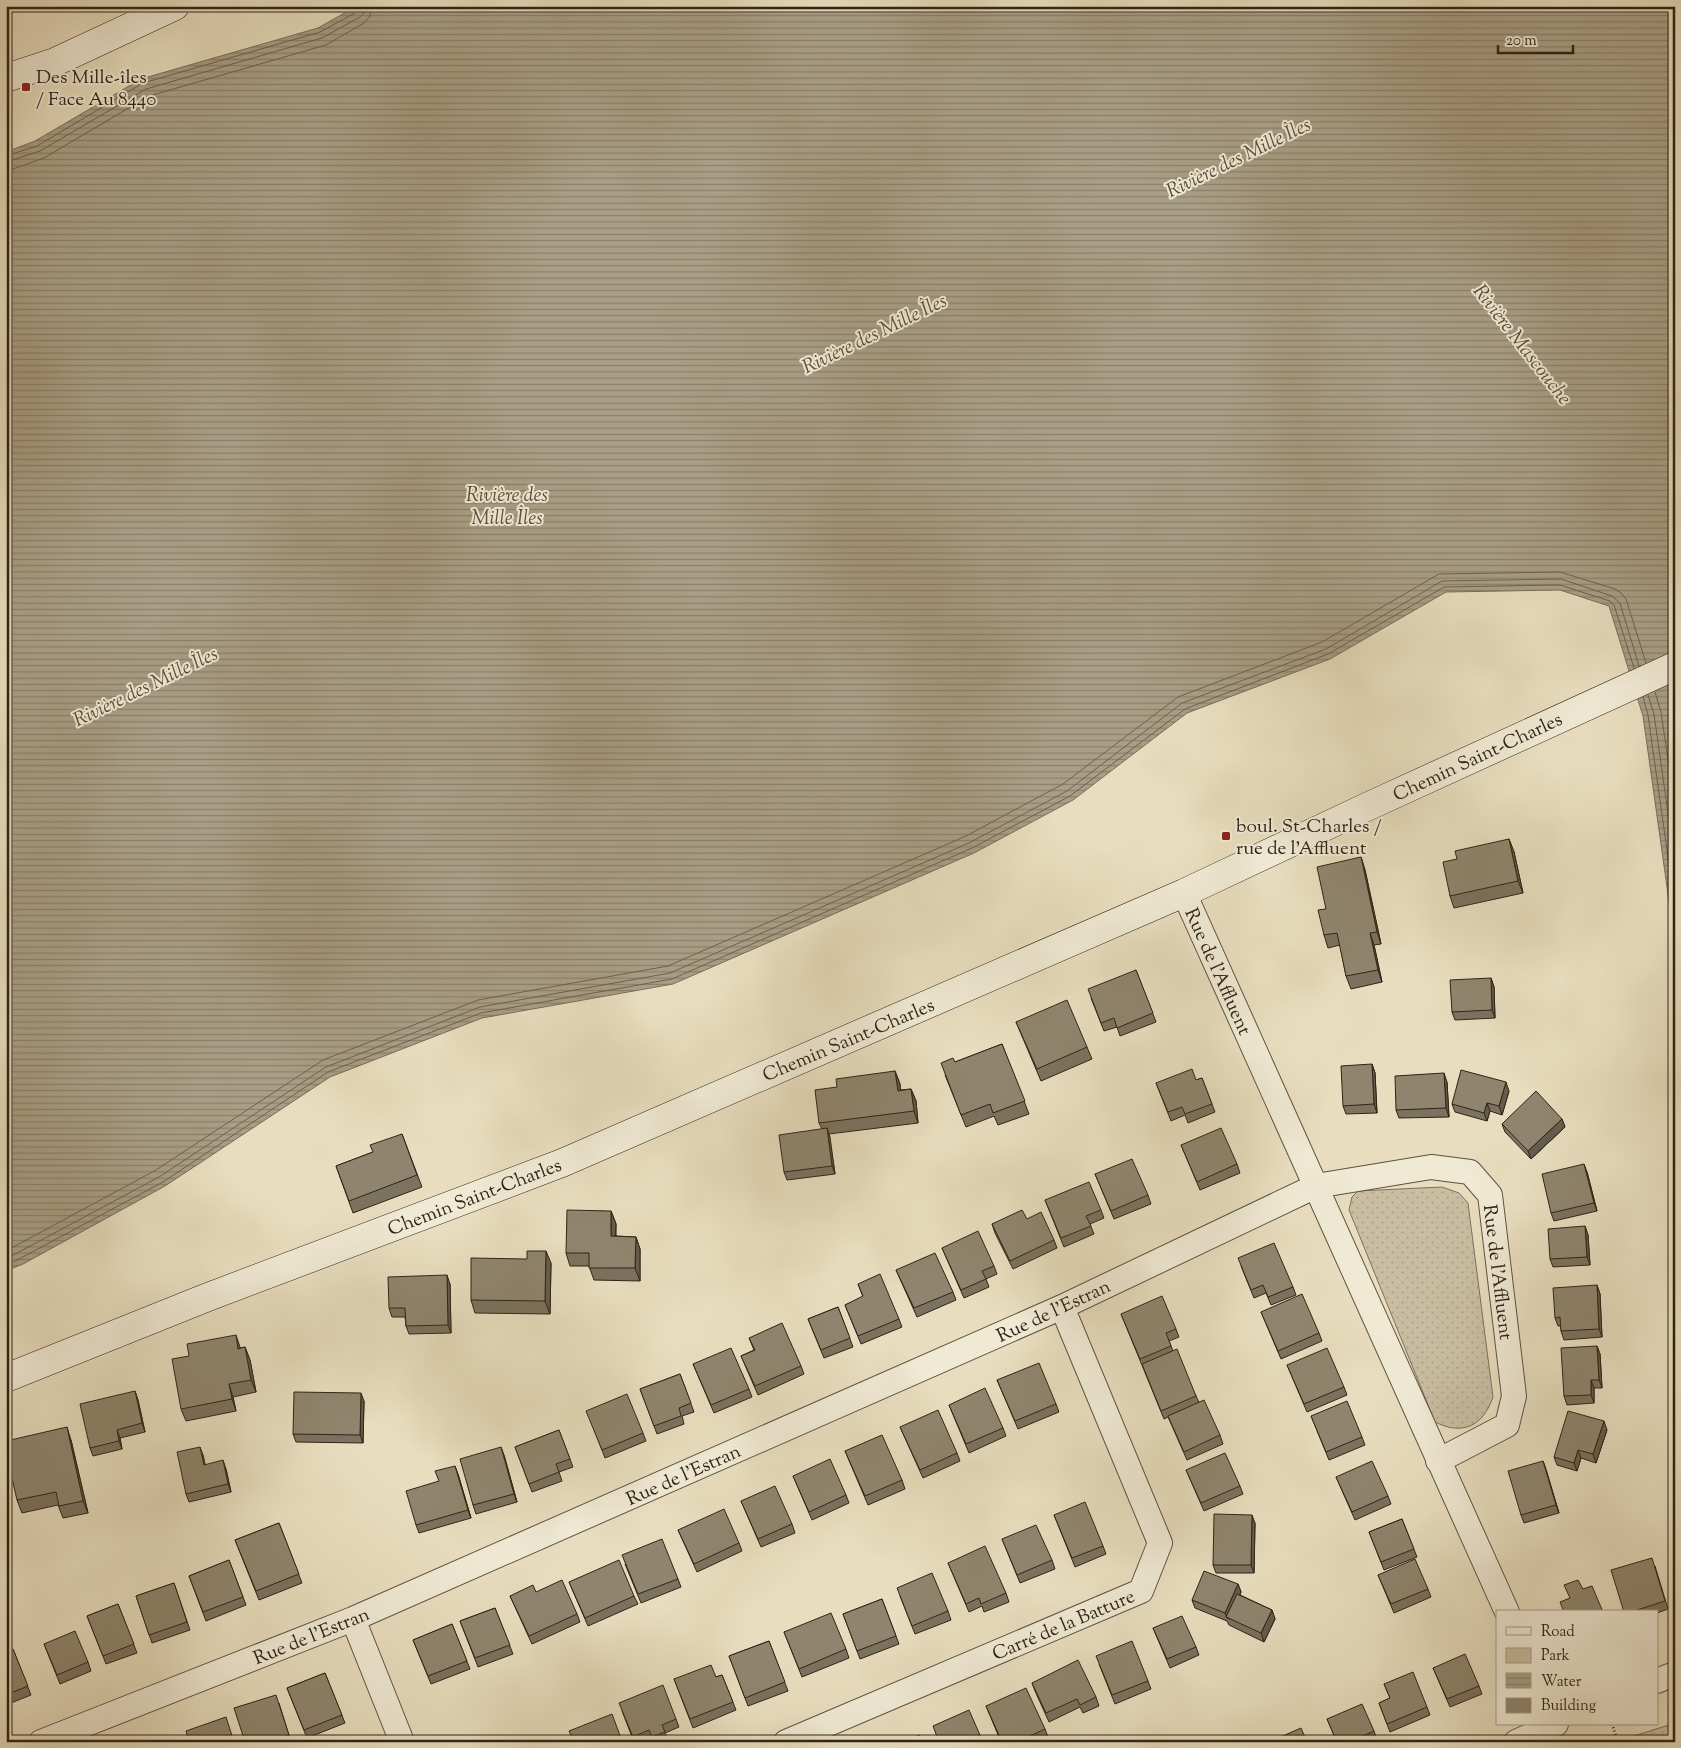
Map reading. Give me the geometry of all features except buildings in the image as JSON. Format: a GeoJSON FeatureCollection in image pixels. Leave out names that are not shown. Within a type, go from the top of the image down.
{"type":"FeatureCollection","features":[{"type":"Feature","properties":{"kind":"main road"},"geometry":{"type":"LineString","coordinates":[[6,78],[55,62],[175,6]]}},
{"type":"Feature","properties":{"kind":"main road","name":"Chemin Saint-Charles"},"geometry":{"type":"LineString","coordinates":[[6,1378],[208,1297],[562,1163],[1184,893],[1380,800],[1675,666]]}},
{"type":"Feature","properties":{"kind":"street","name":"Rue de l'Affluent"},"geometry":{"type":"LineString","coordinates":[[1184,893],[1505,1610]]}},
{"type":"Feature","properties":{"kind":"street","name":"Rue de l'Affluent"},"geometry":{"type":"LineString","coordinates":[[1316,1186],[1431,1167],[1470,1172],[1490,1195],[1514,1396],[1507,1425],[1438,1461]]}},
{"type":"Feature","properties":{"kind":"street","name":"Rue de l'Estran"},"geometry":{"type":"LineString","coordinates":[[41,1742],[353,1619],[1062,1307],[1316,1186]]}},
{"type":"Feature","properties":{"kind":"street","name":"Carré de la Batture"},"geometry":{"type":"LineString","coordinates":[[786,1742],[1141,1591],[1160,1542],[1062,1307]]}},
{"type":"Feature","properties":{"kind":"street"},"geometry":{"type":"LineString","coordinates":[[353,1619],[402,1742]]}},
{"type":"Feature","properties":{"kind":"street"},"geometry":{"type":"LineString","coordinates":[[1516,1742],[1552,1726]]}},
{"type":"Feature","properties":{"kind":"path"},"geometry":{"type":"LineString","coordinates":[[1613,1726],[1618,1742]]}},
{"type":"Feature","properties":{"kind":"green space"},"geometry":{"type":"Polygon","coordinates":[[[1442,1187],[1459,1193],[1468,1203],[1493,1397],[1484,1415],[1471,1426],[1463,1428],[1454,1428],[1435,1422],[1349,1210],[1352,1197],[1358,1191],[1442,1187]]]}},
{"type":"Feature","properties":{"kind":"green space"},"geometry":{"type":"Polygon","coordinates":[[[1675,1723],[1675,1742],[1615,1742],[1675,1723]]]}},
{"type":"Feature","properties":{"kind":"water","name":"Rivière des Mille Îles"},"geometry":{"type":"Polygon","coordinates":[[[357,6],[1675,6],[1675,944],[1643,716],[1609,606],[1560,590],[1446,592],[1330,659],[1187,713],[1073,800],[974,853],[673,984],[482,1018],[330,1077],[165,1186],[23,1264],[6,1271],[6,152],[35,141],[141,79],[318,28],[357,6]]]}},
{"type":"Feature","properties":{"kind":"place","name":"Des Mille-îles / Face Au 8440"},"geometry":{"type":"Point","coordinates":[26,87]}},
{"type":"Feature","properties":{"kind":"place","name":"boul. St-Charles / rue de l'Affluent"},"geometry":{"type":"Point","coordinates":[1226,836]}},
{"type":"Feature","properties":{"kind":"water label","name":"Rivière Mascouche"},"geometry":{"type":"Point","coordinates":[1523,344]}}]}
